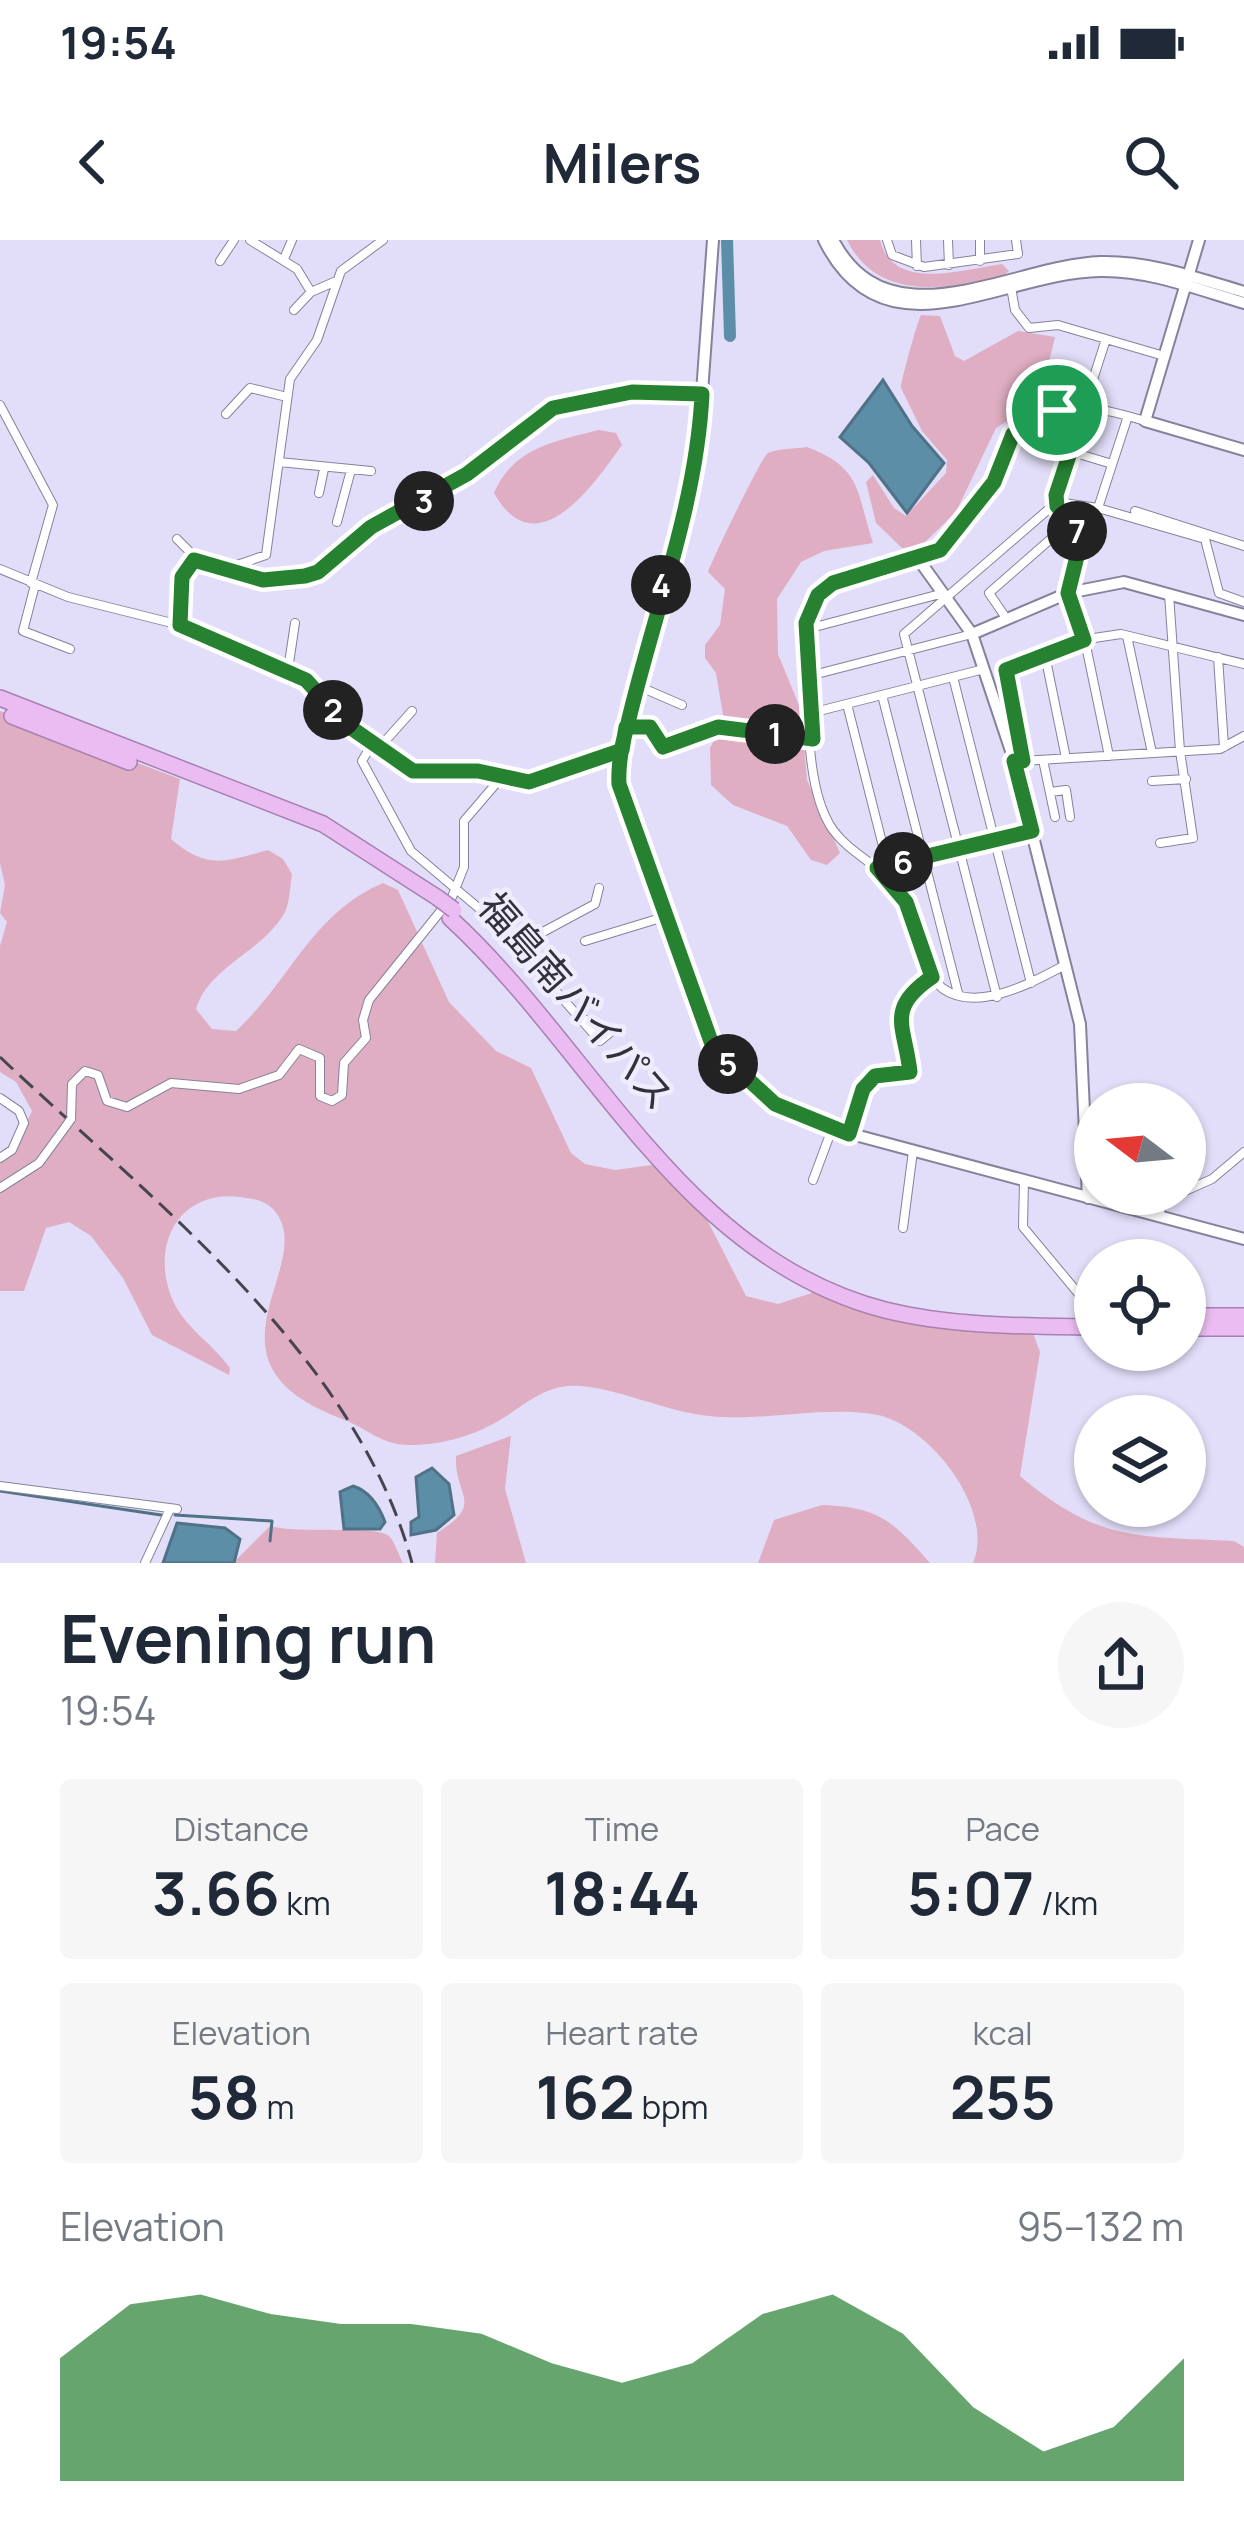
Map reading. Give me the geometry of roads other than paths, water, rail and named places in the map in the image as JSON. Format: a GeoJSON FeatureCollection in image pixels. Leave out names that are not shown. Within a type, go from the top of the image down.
{"type":"FeatureCollection","features":[{"type":"Feature","properties":{"kind":"highway","name":"福島南バイパス"},"geometry":{"type":"LineString","coordinates":[[0,698],[322,824],[436,902],[509,963],[713,1206],[774,1252],[833,1281],[911,1305],[1074,1315]]}},
{"type":"Feature","properties":{"kind":"highway","name":"福島南バイパス"},"geometry":{"type":"LineString","coordinates":[[0,710],[295,821],[436,902]]}},
{"type":"Feature","properties":{"kind":"highway","name":"福島南バイパス"},"geometry":{"type":"LineString","coordinates":[[452,914],[683,1187],[771,1261],[830,1291],[908,1315],[1074,1326]]}},
{"type":"Feature","properties":{"kind":"highway"},"geometry":{"type":"LineString","coordinates":[[1206,1316],[1244,1316]]}},
{"type":"Feature","properties":{"kind":"highway"},"geometry":{"type":"LineString","coordinates":[[1206,1328],[1244,1328]]}},
{"type":"Feature","properties":{"kind":"street"},"geometry":{"type":"LineString","coordinates":[[220,261],[234,240]]}},
{"type":"Feature","properties":{"kind":"street"},"geometry":{"type":"LineString","coordinates":[[250,240],[301,272],[311,292]]}},
{"type":"Feature","properties":{"kind":"street"},"geometry":{"type":"LineString","coordinates":[[284,260],[292,240]]}},
{"type":"Feature","properties":{"kind":"street"},"geometry":{"type":"LineString","coordinates":[[294,310],[311,292],[335,281],[364,249],[383,240]]}},
{"type":"Feature","properties":{"kind":"street"},"geometry":{"type":"LineString","coordinates":[[713,240],[702,394],[690,478],[622,750],[623,803],[664,917],[719,1055],[775,1104],[832,1129],[1074,1194]]}},
{"type":"Feature","properties":{"kind":"street"},"geometry":{"type":"LineString","coordinates":[[829,240],[855,271],[899,294],[938,296],[1093,262],[1136,263],[1244,303]]}},
{"type":"Feature","properties":{"kind":"street"},"geometry":{"type":"LineString","coordinates":[[887,240],[892,256],[917,266],[1018,254],[1016,240]]}},
{"type":"Feature","properties":{"kind":"street"},"geometry":{"type":"LineString","coordinates":[[916,240],[917,266]]}},
{"type":"Feature","properties":{"kind":"street"},"geometry":{"type":"LineString","coordinates":[[948,240],[949,265]]}},
{"type":"Feature","properties":{"kind":"street"},"geometry":{"type":"LineString","coordinates":[[980,240],[980,261]]}},
{"type":"Feature","properties":{"kind":"street"},"geometry":{"type":"LineString","coordinates":[[1145,421],[1199,240]]}},
{"type":"Feature","properties":{"kind":"street"},"geometry":{"type":"LineString","coordinates":[[220,571],[266,555],[293,371],[326,319],[335,281]]}},
{"type":"Feature","properties":{"kind":"street"},"geometry":{"type":"LineString","coordinates":[[1188,281],[1244,292]]}},
{"type":"Feature","properties":{"kind":"street"},"geometry":{"type":"LineString","coordinates":[[1010,283],[1015,310],[1029,328],[1058,325],[1164,356]]}},
{"type":"Feature","properties":{"kind":"street"},"geometry":{"type":"LineString","coordinates":[[997,997],[904,634],[1057,502],[1068,451],[1106,339]]}},
{"type":"Feature","properties":{"kind":"street"},"geometry":{"type":"LineString","coordinates":[[226,414],[250,388],[287,398]]}},
{"type":"Feature","properties":{"kind":"street"},"geometry":{"type":"LineString","coordinates":[[177,538],[197,559],[220,571],[263,580],[318,572],[371,527],[440,492],[553,408],[632,392],[702,394]]}},
{"type":"Feature","properties":{"kind":"street"},"geometry":{"type":"LineString","coordinates":[[0,405],[52,505],[23,631],[70,650]]}},
{"type":"Feature","properties":{"kind":"street"},"geometry":{"type":"LineString","coordinates":[[1032,831],[882,867],[848,848],[824,815],[815,791],[807,629],[813,603],[833,583],[919,560],[947,544],[979,503],[1013,434],[1047,413],[1085,407],[1244,450]]}},
{"type":"Feature","properties":{"kind":"street"},"geometry":{"type":"LineString","coordinates":[[1098,508],[1128,416]]}},
{"type":"Feature","properties":{"kind":"street"},"geometry":{"type":"LineString","coordinates":[[1013,434],[1112,464]]}},
{"type":"Feature","properties":{"kind":"street"},"geometry":{"type":"LineString","coordinates":[[279,462],[371,471]]}},
{"type":"Feature","properties":{"kind":"street"},"geometry":{"type":"LineString","coordinates":[[319,493],[324,469]]}},
{"type":"Feature","properties":{"kind":"street"},"geometry":{"type":"LineString","coordinates":[[338,522],[351,470]]}},
{"type":"Feature","properties":{"kind":"street"},"geometry":{"type":"LineString","coordinates":[[1057,502],[1244,546]]}},
{"type":"Feature","properties":{"kind":"street"},"geometry":{"type":"LineString","coordinates":[[1057,502],[1082,536],[1068,593],[1084,640],[1109,756]]}},
{"type":"Feature","properties":{"kind":"street"},"geometry":{"type":"LineString","coordinates":[[1135,511],[1206,537]]}},
{"type":"Feature","properties":{"kind":"street"},"geometry":{"type":"LineString","coordinates":[[1006,618],[988,592],[1070,522]]}},
{"type":"Feature","properties":{"kind":"street"},"geometry":{"type":"LineString","coordinates":[[1206,537],[1219,592],[1244,602]]}},
{"type":"Feature","properties":{"kind":"street"},"geometry":{"type":"LineString","coordinates":[[180,625],[182,577],[197,559]]}},
{"type":"Feature","properties":{"kind":"street"},"geometry":{"type":"LineString","coordinates":[[919,560],[972,634],[1018,761]]}},
{"type":"Feature","properties":{"kind":"street"},"geometry":{"type":"LineString","coordinates":[[0,569],[33,584],[180,625],[288,670],[306,680],[375,746],[413,771],[478,771],[529,782],[622,750]]}},
{"type":"Feature","properties":{"kind":"street"},"geometry":{"type":"LineString","coordinates":[[809,676],[972,634],[1068,593],[1124,582],[1244,615]]}},
{"type":"Feature","properties":{"kind":"street"},"geometry":{"type":"LineString","coordinates":[[1160,843],[1193,838],[1180,751],[1169,593]]}},
{"type":"Feature","properties":{"kind":"street"},"geometry":{"type":"LineString","coordinates":[[807,629],[945,595]]}},
{"type":"Feature","properties":{"kind":"street"},"geometry":{"type":"LineString","coordinates":[[288,670],[295,623]]}},
{"type":"Feature","properties":{"kind":"street"},"geometry":{"type":"LineString","coordinates":[[1127,636],[1152,753]]}},
{"type":"Feature","properties":{"kind":"street"},"geometry":{"type":"LineString","coordinates":[[1084,1083],[1083,1051],[1018,761],[1006,670],[1084,640],[1127,636],[1244,664]]}},
{"type":"Feature","properties":{"kind":"street"},"geometry":{"type":"LineString","coordinates":[[1045,656],[1066,758]]}},
{"type":"Feature","properties":{"kind":"street"},"geometry":{"type":"LineString","coordinates":[[1218,657],[1224,748]]}},
{"type":"Feature","properties":{"kind":"street"},"geometry":{"type":"LineString","coordinates":[[811,713],[986,668]]}},
{"type":"Feature","properties":{"kind":"street"},"geometry":{"type":"LineString","coordinates":[[953,677],[1031,984]]}},
{"type":"Feature","properties":{"kind":"street"},"geometry":{"type":"LineString","coordinates":[[636,686],[682,706]]}},
{"type":"Feature","properties":{"kind":"street"},"geometry":{"type":"LineString","coordinates":[[882,695],[959,994]]}},
{"type":"Feature","properties":{"kind":"street"},"geometry":{"type":"LineString","coordinates":[[847,704],[882,867],[906,902],[932,977],[959,994],[997,997],[1065,965]]}},
{"type":"Feature","properties":{"kind":"street"},"geometry":{"type":"LineString","coordinates":[[412,711],[362,761],[411,851],[494,921],[581,1018]]}},
{"type":"Feature","properties":{"kind":"street"},"geometry":{"type":"LineString","coordinates":[[626,727],[650,727],[663,747],[718,727],[813,739]]}},
{"type":"Feature","properties":{"kind":"street"},"geometry":{"type":"LineString","coordinates":[[1018,761],[1224,748],[1244,736]]}},
{"type":"Feature","properties":{"kind":"street"},"geometry":{"type":"LineString","coordinates":[[1043,760],[1055,817]]}},
{"type":"Feature","properties":{"kind":"street"},"geometry":{"type":"LineString","coordinates":[[0,1188],[39,1162],[69,1122],[72,1084],[85,1071],[98,1076],[107,1101],[128,1107],[171,1083],[190,1081],[229,1090],[259,1082],[284,1071],[299,1049],[320,1058],[320,1096],[338,1099],[344,1090],[344,1063],[366,1038],[363,1012],[374,990],[424,936],[455,891],[464,866],[464,820],[500,778]]}},
{"type":"Feature","properties":{"kind":"street"},"geometry":{"type":"LineString","coordinates":[[1152,781],[1186,779]]}},
{"type":"Feature","properties":{"kind":"street"},"geometry":{"type":"LineString","coordinates":[[1050,792],[1066,790],[1070,817]]}},
{"type":"Feature","properties":{"kind":"street"},"geometry":{"type":"LineString","coordinates":[[514,947],[595,904],[599,888]]}},
{"type":"Feature","properties":{"kind":"street"},"geometry":{"type":"LineString","coordinates":[[585,941],[664,917]]}},
{"type":"Feature","properties":{"kind":"street"},"geometry":{"type":"LineString","coordinates":[[849,1134],[863,1089],[875,1076],[910,1072],[900,1020],[908,995],[932,977]]}},
{"type":"Feature","properties":{"kind":"street"},"geometry":{"type":"LineString","coordinates":[[0,1098],[19,1111],[24,1123],[12,1150],[0,1158]]}},
{"type":"Feature","properties":{"kind":"street"},"geometry":{"type":"LineString","coordinates":[[813,1180],[832,1129]]}},
{"type":"Feature","properties":{"kind":"street"},"geometry":{"type":"LineString","coordinates":[[903,1228],[913,1151]]}},
{"type":"Feature","properties":{"kind":"street"},"geometry":{"type":"LineString","coordinates":[[1206,1181],[1244,1152]]}},
{"type":"Feature","properties":{"kind":"street"},"geometry":{"type":"LineString","coordinates":[[1024,1181],[1023,1227],[1074,1288]]}},
{"type":"Feature","properties":{"kind":"street"},"geometry":{"type":"LineString","coordinates":[[1155,1215],[1244,1239]]}},
{"type":"Feature","properties":{"kind":"street"},"geometry":{"type":"LineString","coordinates":[[0,1486],[174,1509],[145,1563]]}},
{"type":"Feature","properties":{"kind":"water"},"geometry":{"type":"Polygon","coordinates":[[[883,380],[912,426],[944,463],[907,513],[869,463],[840,437],[883,380]]]}},
{"type":"Feature","properties":{"kind":"water"},"geometry":{"type":"Polygon","coordinates":[[[432,1468],[449,1484],[454,1515],[436,1530],[411,1535],[411,1522],[419,1517],[416,1477],[432,1468]]]}},
{"type":"Feature","properties":{"kind":"water"},"geometry":{"type":"Polygon","coordinates":[[[353,1486],[376,1505],[385,1522],[380,1529],[344,1529],[340,1492],[353,1486]]]}},
{"type":"Feature","properties":{"kind":"water"},"geometry":{"type":"Polygon","coordinates":[[[177,1523],[225,1528],[240,1539],[234,1563],[163,1563],[177,1523]]]}},
{"type":"Feature","properties":{"kind":"waterway"},"geometry":{"type":"LineString","coordinates":[[727,240],[730,336]]}},
{"type":"Feature","properties":{"kind":"waterway"},"geometry":{"type":"LineString","coordinates":[[0,1491],[161,1515]]}},
{"type":"Feature","properties":{"kind":"waterway"},"geometry":{"type":"LineString","coordinates":[[175,1515],[272,1521],[270,1541]]}},
{"type":"Feature","properties":{"kind":"railway"},"geometry":{"type":"LineString","coordinates":[[0,1057],[182,1225],[297,1349],[345,1416],[384,1487],[412,1563]]}}]}
